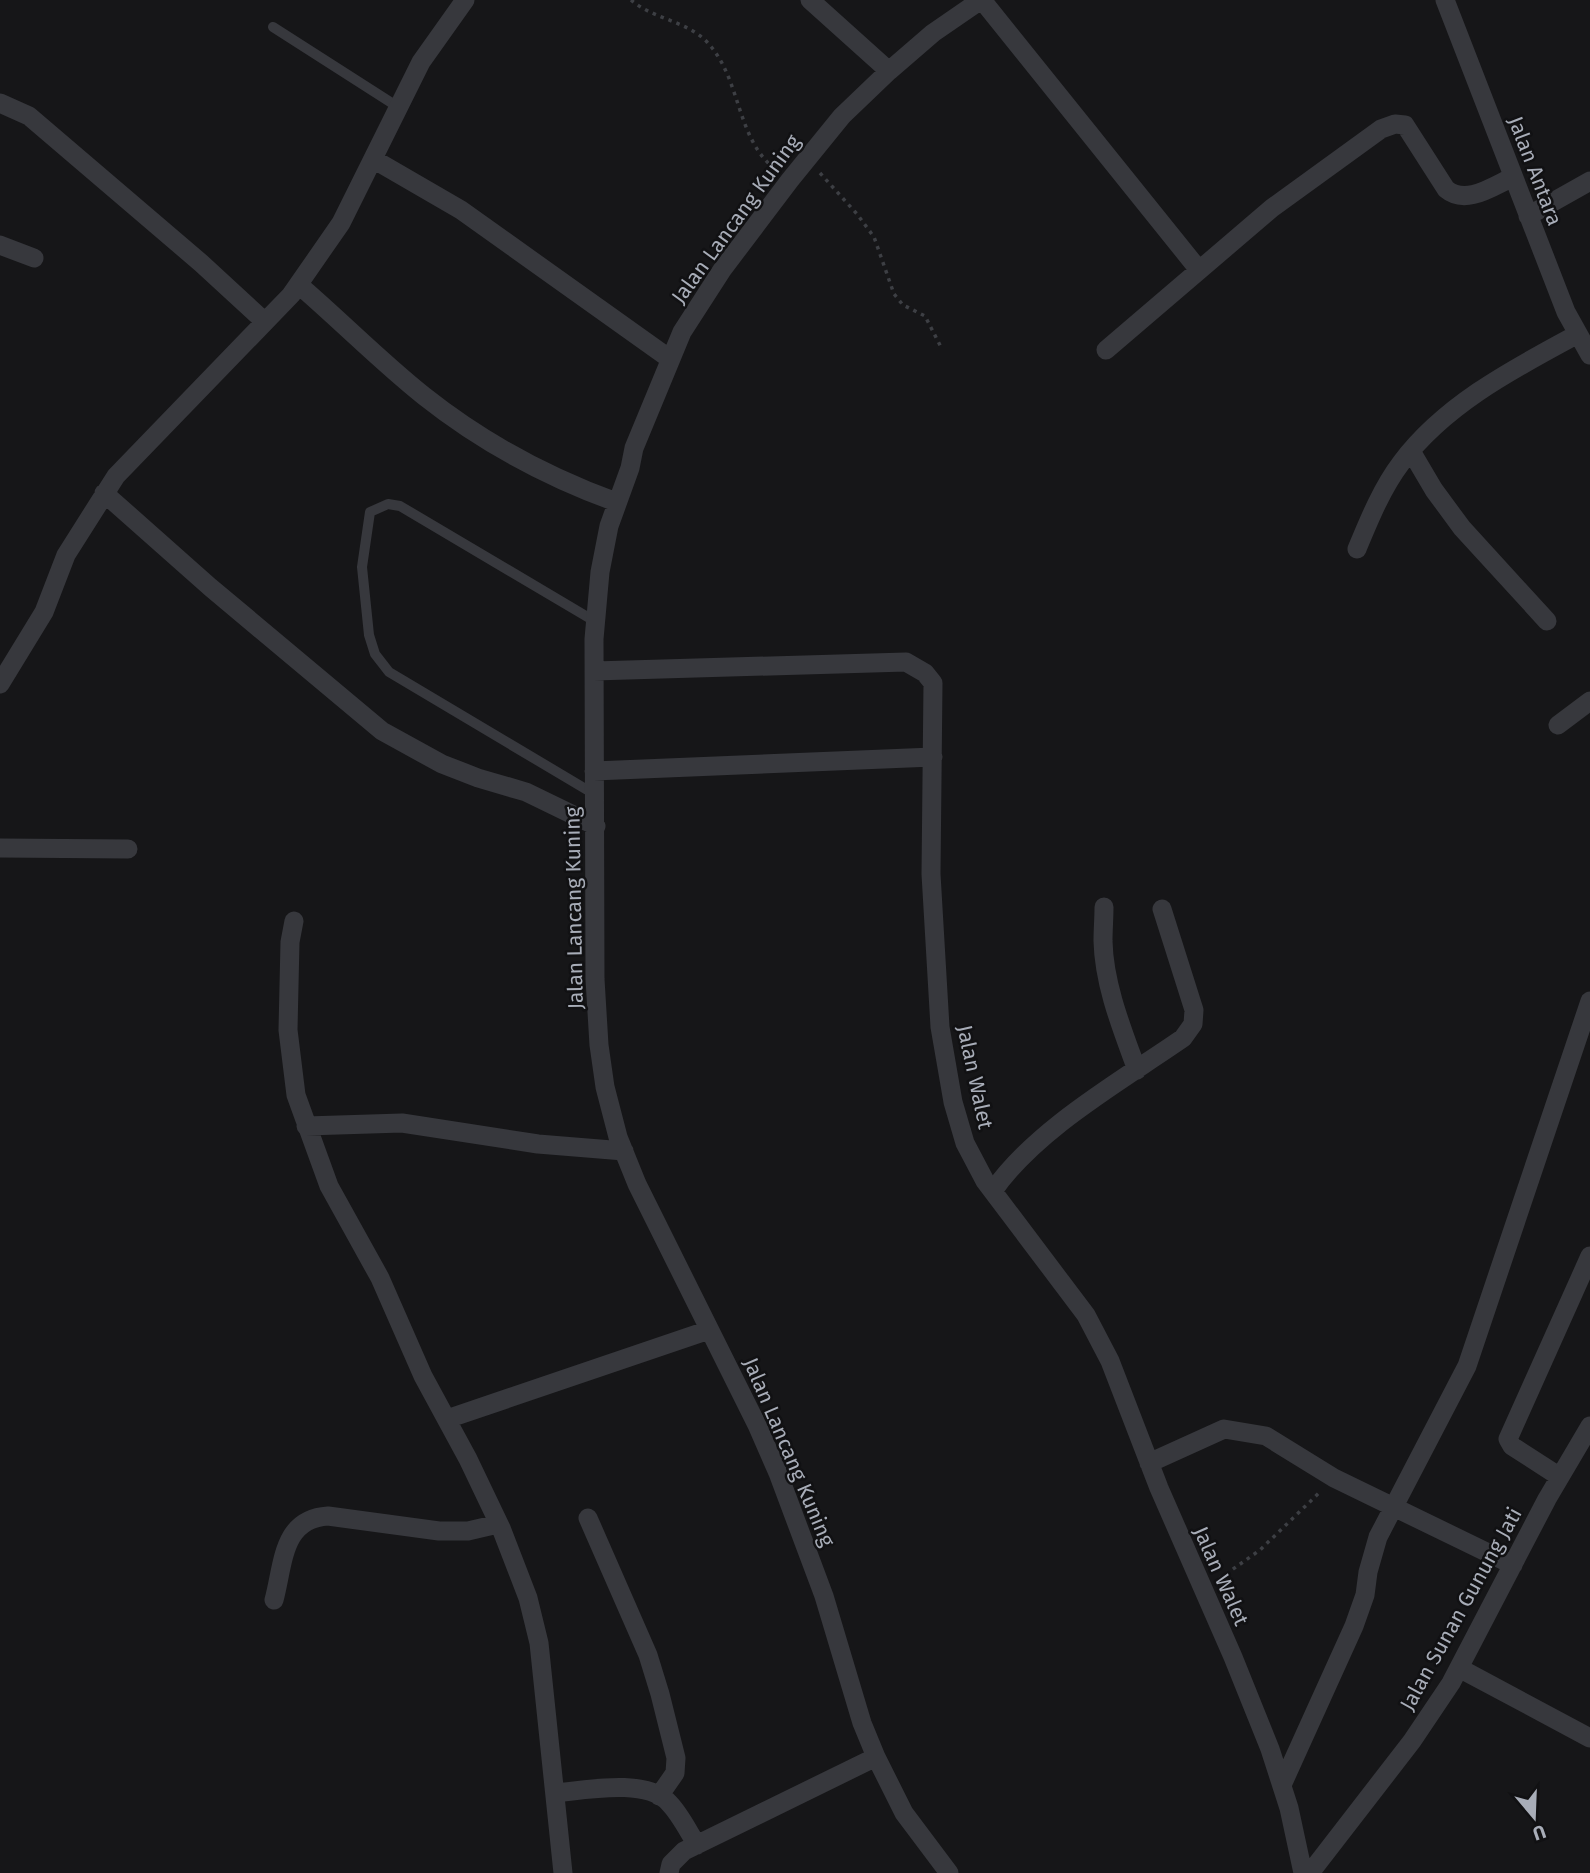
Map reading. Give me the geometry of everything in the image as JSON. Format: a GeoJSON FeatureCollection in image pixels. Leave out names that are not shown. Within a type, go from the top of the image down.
{"type":"FeatureCollection","features":[{"type":"Feature","properties":{"kind":"street"},"geometry":{"type":"LineString","coordinates":[[0,684],[44,611],[66,555],[116,476],[299,285],[341,223],[421,62],[465,0]]}},
{"type":"Feature","properties":{"kind":"street"},"geometry":{"type":"LineString","coordinates":[[810,0],[889,71]]}},
{"type":"Feature","properties":{"kind":"street"},"geometry":{"type":"LineString","coordinates":[[982,0],[1199,270]]}},
{"type":"Feature","properties":{"kind":"street","name":"Jalan Lancang Kuning"},"geometry":{"type":"LineString","coordinates":[[949,1873],[904,1813],[876,1757],[862,1723],[824,1596],[786,1495],[757,1425],[637,1184],[605,1087],[599,1045],[595,979],[594,671],[600,572],[609,526],[630,468],[634,448],[682,332],[722,270],[842,116],[933,33],[982,0]]}},
{"type":"Feature","properties":{"kind":"street","name":"Jalan Antara"},"geometry":{"type":"LineString","coordinates":[[1445,0],[1566,312],[1590,355]]}},
{"type":"Feature","properties":{"kind":"street"},"geometry":{"type":"LineString","coordinates":[[0,103],[29,116],[192,255],[265,322]]}},
{"type":"Feature","properties":{"kind":"street"},"geometry":{"type":"LineString","coordinates":[[1106,350],[1272,208],[1381,129],[1395,124],[1405,125],[1446,189],[1452,194],[1468,197],[1513,177]]}},
{"type":"Feature","properties":{"kind":"street"},"geometry":{"type":"LineString","coordinates":[[373,159],[461,210],[670,359]]}},
{"type":"Feature","properties":{"kind":"street"},"geometry":{"type":"LineString","coordinates":[[1528,216],[1590,181]]}},
{"type":"Feature","properties":{"kind":"street"},"geometry":{"type":"LineString","coordinates":[[0,245],[34,258]]}},
{"type":"Feature","properties":{"kind":"street"},"geometry":{"type":"LineString","coordinates":[[299,285],[422,395],[471,430],[572,486],[617,502]]}},
{"type":"Feature","properties":{"kind":"street"},"geometry":{"type":"LineString","coordinates":[[1357,549],[1399,465],[1421,438],[1447,415],[1485,388],[1578,334]]}},
{"type":"Feature","properties":{"kind":"street"},"geometry":{"type":"LineString","coordinates":[[1411,451],[1434,490],[1462,528],[1547,621]]}},
{"type":"Feature","properties":{"kind":"street"},"geometry":{"type":"LineString","coordinates":[[104,493],[239,612],[382,731],[442,764],[526,792],[596,826]]}},
{"type":"Feature","properties":{"kind":"street","name":"Jalan Walet"},"geometry":{"type":"LineString","coordinates":[[594,671],[906,662],[925,673],[933,683],[932,874],[940,1027],[953,1102],[965,1143],[993,1191],[1086,1315],[1110,1361],[1149,1463],[1237,1669],[1282,1784],[1303,1873]]}},
{"type":"Feature","properties":{"kind":"street"},"geometry":{"type":"LineString","coordinates":[[1558,725],[1590,701]]}},
{"type":"Feature","properties":{"kind":"street"},"geometry":{"type":"LineString","coordinates":[[594,771],[933,757]]}},
{"type":"Feature","properties":{"kind":"street"},"geometry":{"type":"LineString","coordinates":[[0,848],[128,849]]}},
{"type":"Feature","properties":{"kind":"street"},"geometry":{"type":"LineString","coordinates":[[1104,907],[1103,942],[1107,973],[1123,1032],[1137,1070]]}},
{"type":"Feature","properties":{"kind":"street"},"geometry":{"type":"LineString","coordinates":[[993,1191],[1004,1174],[1032,1146],[1182,1038],[1193,1024],[1194,1010],[1162,909]]}},
{"type":"Feature","properties":{"kind":"street"},"geometry":{"type":"LineString","coordinates":[[294,921],[289,956],[288,1030],[296,1095],[329,1186],[380,1278],[418,1364],[498,1524],[534,1621],[556,1793],[563,1873]]}},
{"type":"Feature","properties":{"kind":"street"},"geometry":{"type":"LineString","coordinates":[[1282,1784],[1354,1626],[1365,1595],[1368,1572],[1378,1537],[1467,1366],[1590,1001]]}},
{"type":"Feature","properties":{"kind":"street"},"geometry":{"type":"LineString","coordinates":[[306,1126],[402,1123],[538,1144],[624,1151]]}},
{"type":"Feature","properties":{"kind":"street"},"geometry":{"type":"LineString","coordinates":[[1560,1477],[1513,1446],[1508,1439],[1590,1256]]}},
{"type":"Feature","properties":{"kind":"street"},"geometry":{"type":"LineString","coordinates":[[447,1419],[709,1330]]}},
{"type":"Feature","properties":{"kind":"street","name":"Jalan Sunan Gunung Jati"},"geometry":{"type":"LineString","coordinates":[[1310,1873],[1412,1741],[1459,1668],[1560,1477],[1590,1426]]}},
{"type":"Feature","properties":{"kind":"street"},"geometry":{"type":"LineString","coordinates":[[1149,1463],[1224,1429],[1266,1436],[1334,1478],[1513,1565]]}},
{"type":"Feature","properties":{"kind":"street"},"geometry":{"type":"LineString","coordinates":[[274,1600],[292,1534],[299,1524],[314,1517],[328,1516],[439,1531],[468,1531],[498,1524]]}},
{"type":"Feature","properties":{"kind":"street"},"geometry":{"type":"LineString","coordinates":[[588,1518],[648,1655],[660,1694],[676,1758],[675,1773],[659,1796]]}},
{"type":"Feature","properties":{"kind":"street"},"geometry":{"type":"LineString","coordinates":[[1459,1668],[1590,1738]]}},
{"type":"Feature","properties":{"kind":"street"},"geometry":{"type":"LineString","coordinates":[[669,1873],[671,1864],[684,1851],[876,1757]]}},
{"type":"Feature","properties":{"kind":"street"},"geometry":{"type":"LineString","coordinates":[[556,1793],[628,1788],[652,1792],[668,1802],[697,1845]]}},
{"type":"Feature","properties":{"kind":"lane"},"geometry":{"type":"LineString","coordinates":[[273,27],[398,107]]}},
{"type":"Feature","properties":{"kind":"lane"},"geometry":{"type":"LineString","coordinates":[[595,795],[389,672],[375,654],[369,635],[362,567],[370,512],[388,504],[400,506],[596,622]]}},
{"type":"Feature","properties":{"kind":"path"},"geometry":{"type":"LineString","coordinates":[[631,0],[655,16],[695,33],[707,42],[729,81],[754,147],[764,161],[790,180]]}},
{"type":"Feature","properties":{"kind":"path"},"geometry":{"type":"LineString","coordinates":[[807,159],[858,214],[874,237],[894,294],[903,305],[925,316],[942,349]]}},
{"type":"Feature","properties":{"kind":"path"},"geometry":{"type":"LineString","coordinates":[[1202,1590],[1260,1550],[1334,1478]]}}]}
